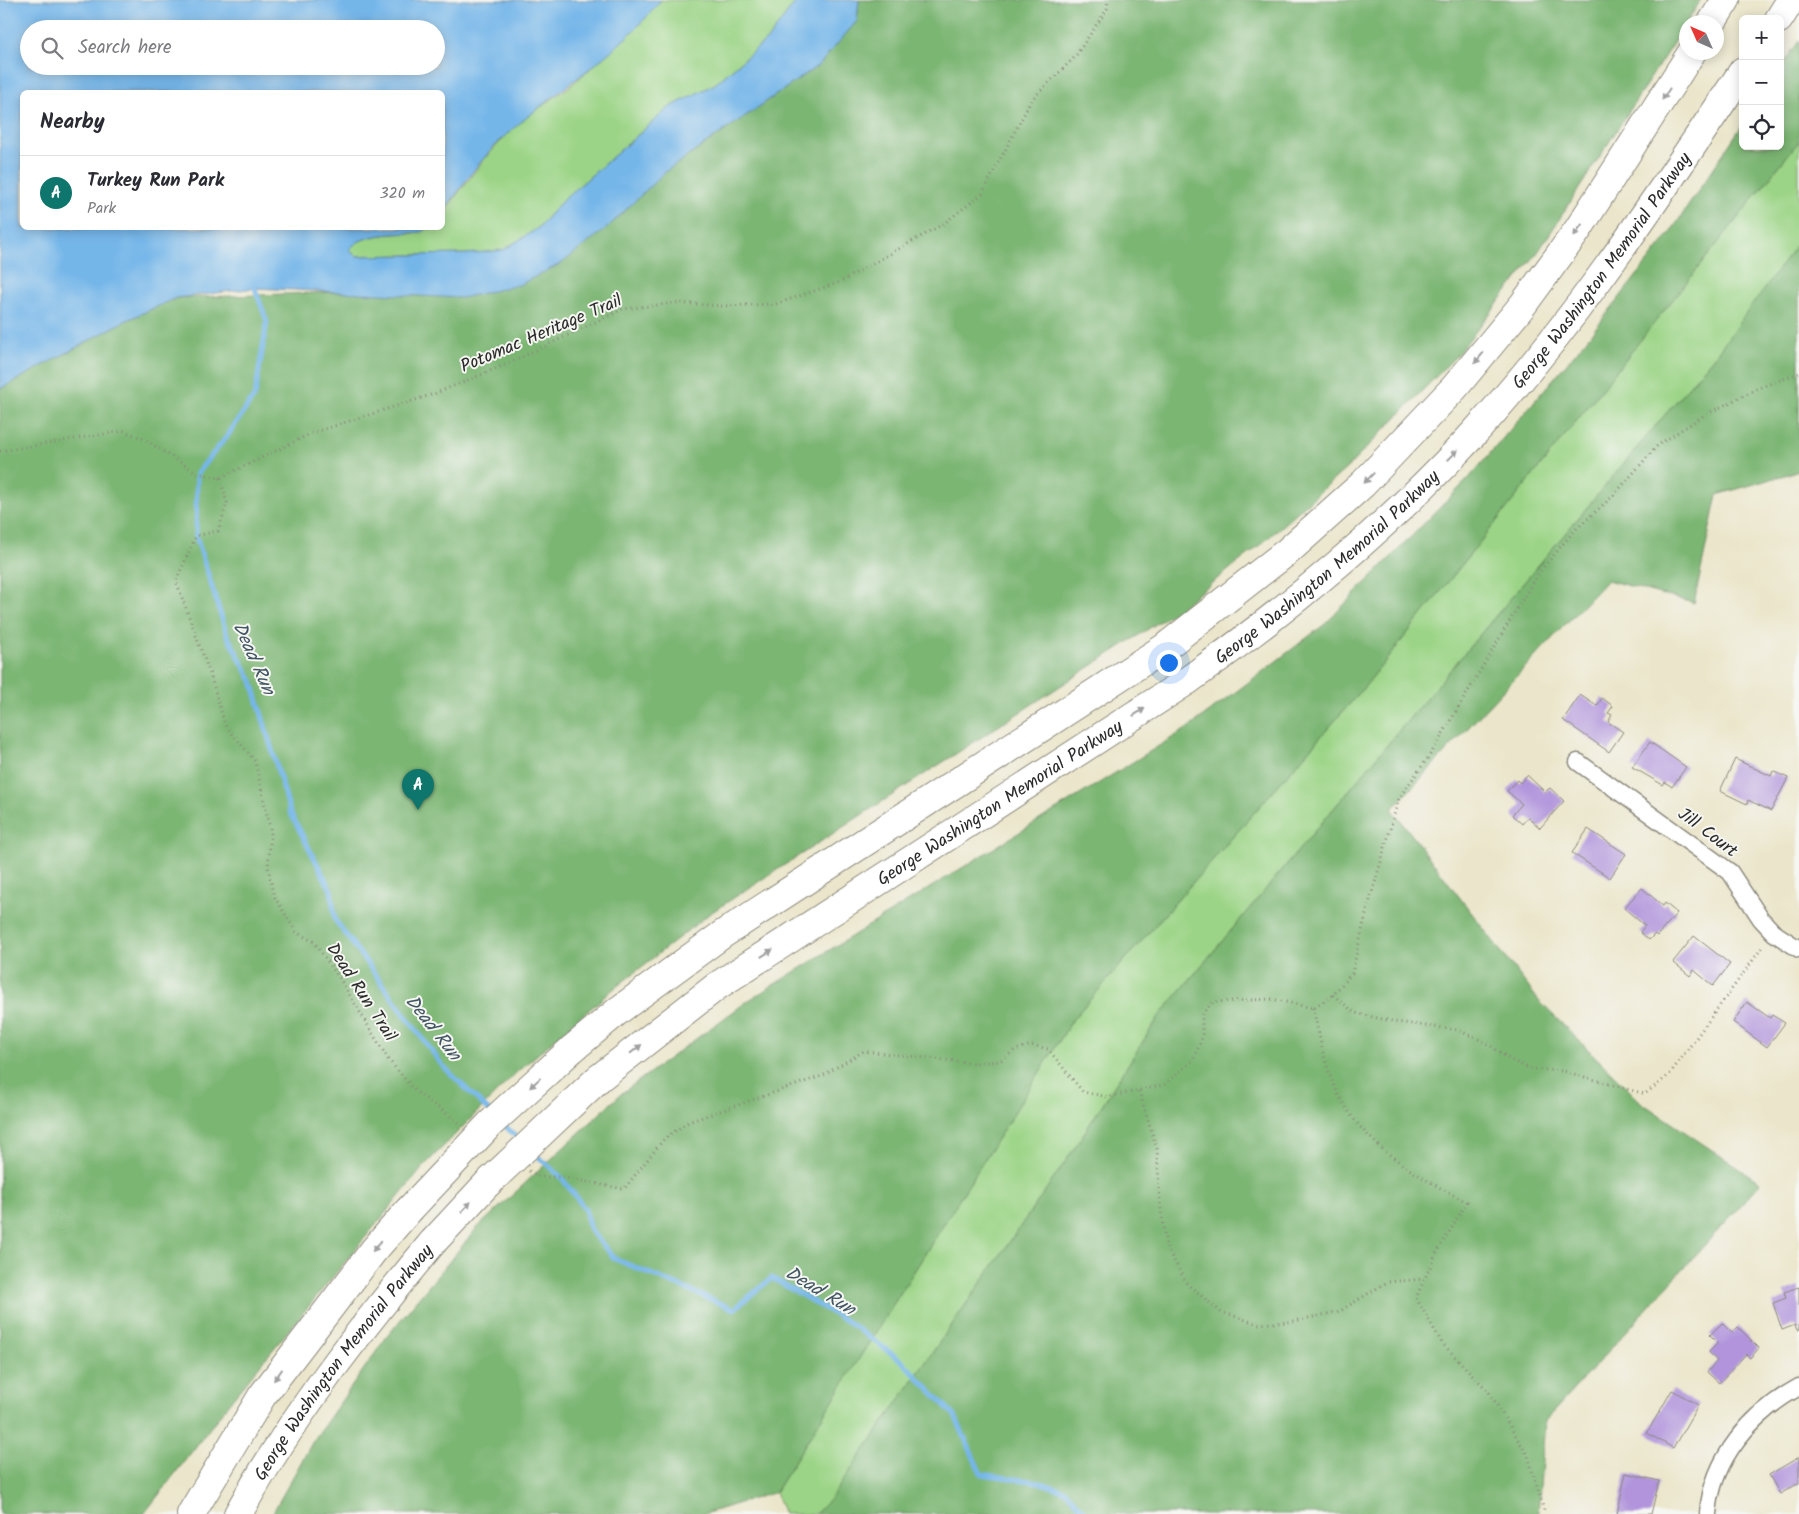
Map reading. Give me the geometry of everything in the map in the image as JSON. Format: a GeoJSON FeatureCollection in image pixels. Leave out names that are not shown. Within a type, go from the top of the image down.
{"type":"FeatureCollection","features":[{"type":"Feature","properties":{"kind":"highway"},"geometry":{"type":"LineString","coordinates":[[1716,15],[1726,0]]}},
{"type":"Feature","properties":{"kind":"highway"},"geometry":{"type":"LineString","coordinates":[[1782,15],[1792,0]]}},
{"type":"Feature","properties":{"kind":"highway","name":"George Washington Memorial Parkway"},"geometry":{"type":"LineString","coordinates":[[248,1418],[305,1338],[374,1250],[409,1210],[490,1124],[570,1050],[619,1010],[723,934],[1164,648],[1288,552],[1383,463],[1455,387],[1522,306],[1582,223],[1687,60]]}},
{"type":"Feature","properties":{"kind":"highway","name":"George Washington Memorial Parkway"},"geometry":{"type":"LineString","coordinates":[[238,1514],[302,1411],[344,1350],[433,1242],[486,1185],[598,1080],[717,986],[1187,681],[1240,643],[1334,568],[1394,513],[1466,442],[1551,343],[1645,214],[1739,78]]}},
{"type":"Feature","properties":{"kind":"highway"},"geometry":{"type":"LineString","coordinates":[[173,1514],[248,1418]]}},
{"type":"Feature","properties":{"kind":"highway"},"geometry":{"type":"LineString","coordinates":[[191,1514],[248,1418]]}},
{"type":"Feature","properties":{"kind":"street","name":"Jill Court"},"geometry":{"type":"LineString","coordinates":[[1578,762],[1730,872],[1761,918],[1774,933],[1799,949]]}},
{"type":"Feature","properties":{"kind":"street"},"geometry":{"type":"LineString","coordinates":[[1708,1514],[1720,1468],[1730,1448],[1742,1432],[1763,1412],[1785,1394],[1799,1386]]}},
{"type":"Feature","properties":{"kind":"path","name":"Potomac Heritage Trail"},"geometry":{"type":"LineString","coordinates":[[220,478],[312,433],[434,394],[507,364],[624,309],[676,303],[723,306],[776,304],[840,282],[943,224],[982,194],[1032,99],[1075,57],[1107,9],[1108,0]]}},
{"type":"Feature","properties":{"kind":"path"},"geometry":{"type":"LineString","coordinates":[[523,1167],[538,1177],[561,1178],[624,1189],[664,1139],[688,1122],[822,1076],[864,1051],[973,1063],[1000,1061],[1015,1050],[1031,1045],[1048,1050],[1083,1092],[1108,1097],[1164,1085],[1193,1060],[1202,1038],[1202,1014],[1213,1002],[1272,999],[1313,1008],[1333,995],[1352,973],[1365,918],[1399,798],[1460,706],[1537,575],[1574,531],[1613,496],[1658,445],[1703,416],[1756,389],[1799,373]]}},
{"type":"Feature","properties":{"kind":"path"},"geometry":{"type":"LineString","coordinates":[[0,451],[124,431],[144,439],[197,473],[220,478]]}},
{"type":"Feature","properties":{"kind":"path","name":"Dead Run Trail"},"geometry":{"type":"LineString","coordinates":[[220,478],[227,503],[218,531],[196,536],[176,582],[210,674],[225,725],[255,761],[271,832],[268,867],[274,896],[296,932],[314,942],[340,979],[388,1059],[414,1090],[463,1125]]}},
{"type":"Feature","properties":{"kind":"path"},"geometry":{"type":"LineString","coordinates":[[1333,995],[1355,1013],[1396,1022],[1458,1030],[1485,1042],[1511,1060],[1531,1068],[1563,1071],[1645,1094],[1669,1075],[1774,933]]}},
{"type":"Feature","properties":{"kind":"path"},"geometry":{"type":"LineString","coordinates":[[1313,1008],[1330,1076],[1347,1110],[1374,1142],[1398,1162],[1430,1183],[1467,1202],[1424,1279],[1416,1298],[1442,1343],[1489,1392],[1528,1456],[1545,1514]]}},
{"type":"Feature","properties":{"kind":"path"},"geometry":{"type":"LineString","coordinates":[[1139,1090],[1157,1149],[1160,1202],[1166,1246],[1187,1284],[1221,1312],[1258,1324],[1290,1322],[1340,1311],[1387,1282],[1424,1279]]}},
{"type":"Feature","properties":{"kind":"green space"},"geometry":{"type":"Polygon","coordinates":[[[661,0],[797,0],[769,38],[715,84],[670,107],[562,201],[538,228],[503,250],[467,254],[356,256],[348,250],[355,244],[372,237],[421,232],[424,230],[445,230],[445,210],[486,157],[518,123],[569,87],[623,40],[661,0]]]}},
{"type":"Feature","properties":{"kind":"green space"},"geometry":{"type":"Polygon","coordinates":[[[859,0],[1701,0],[1691,15],[1679,15],[1679,34],[1538,252],[1458,354],[1349,466],[1258,547],[1176,611],[709,914],[611,991],[517,1072],[425,1165],[233,1398],[144,1514],[0,1514],[0,389],[123,322],[176,298],[341,292],[398,294],[608,227],[665,172],[819,65],[857,21],[859,0]]]}},
{"type":"Feature","properties":{"kind":"green space"},"geometry":{"type":"Polygon","coordinates":[[[1799,41],[1799,141],[1367,684],[1073,1019],[775,1492],[704,1514],[272,1514],[313,1441],[388,1335],[477,1228],[622,1093],[749,1000],[1191,726],[1325,624],[1470,477],[1583,344],[1668,236],[1739,130],[1739,150],[1784,150],[1784,62],[1799,41]]]}},
{"type":"Feature","properties":{"kind":"green space"},"geometry":{"type":"Polygon","coordinates":[[[1799,141],[1799,242],[1717,353],[1160,1015],[1066,1161],[831,1498],[815,1514],[784,1514],[775,1492],[1073,1019],[1367,684],[1799,141]]]}},
{"type":"Feature","properties":{"kind":"green space"},"geometry":{"type":"Polygon","coordinates":[[[1799,241],[1799,471],[1717,495],[1694,603],[1607,580],[1392,809],[1539,1001],[1642,1103],[1761,1183],[1545,1421],[1538,1514],[815,1514],[831,1498],[1066,1161],[1160,1015],[1717,353],[1799,241]]]}},
{"type":"Feature","properties":{"kind":"water"},"geometry":{"type":"Polygon","coordinates":[[[0,0],[661,0],[646,18],[612,50],[509,132],[469,177],[445,210],[445,90],[20,90],[20,230],[424,230],[421,232],[382,235],[363,240],[349,250],[356,256],[467,254],[503,250],[538,228],[562,201],[670,107],[715,84],[769,38],[797,0],[859,0],[857,21],[819,65],[665,172],[608,227],[562,263],[519,285],[462,298],[255,288],[176,298],[123,322],[0,389],[0,0]]]}},
{"type":"Feature","properties":{"kind":"building"},"geometry":{"type":"Polygon","coordinates":[[[1580,695],[1597,706],[1602,698],[1613,706],[1608,713],[1612,715],[1608,722],[1623,732],[1609,752],[1563,720],[1580,695]]]}},
{"type":"Feature","properties":{"kind":"building"},"geometry":{"type":"Polygon","coordinates":[[[1650,742],[1686,767],[1672,787],[1665,782],[1663,785],[1632,767],[1650,742]]]}},
{"type":"Feature","properties":{"kind":"building"},"geometry":{"type":"Polygon","coordinates":[[[1735,759],[1771,776],[1773,771],[1788,778],[1771,811],[1748,800],[1747,804],[1720,791],[1735,759]]]}},
{"type":"Feature","properties":{"kind":"building"},"geometry":{"type":"Polygon","coordinates":[[[1527,775],[1545,792],[1550,788],[1564,801],[1540,828],[1528,817],[1522,824],[1512,815],[1522,804],[1507,791],[1517,780],[1520,783],[1527,775]]]}},
{"type":"Feature","properties":{"kind":"building"},"geometry":{"type":"Polygon","coordinates":[[[1588,829],[1626,854],[1610,878],[1572,853],[1588,829]]]}},
{"type":"Feature","properties":{"kind":"building"},"geometry":{"type":"Polygon","coordinates":[[[1642,888],[1663,906],[1665,903],[1677,913],[1657,936],[1655,934],[1649,940],[1640,932],[1645,926],[1624,908],[1642,888]]]}},
{"type":"Feature","properties":{"kind":"building"},"geometry":{"type":"Polygon","coordinates":[[[1694,936],[1730,964],[1713,986],[1694,970],[1690,976],[1673,962],[1694,936]]]}},
{"type":"Feature","properties":{"kind":"building"},"geometry":{"type":"Polygon","coordinates":[[[1747,1002],[1770,1018],[1772,1015],[1785,1023],[1767,1047],[1733,1022],[1747,1002]]]}},
{"type":"Feature","properties":{"kind":"building"},"geometry":{"type":"Polygon","coordinates":[[[1799,1287],[1799,1330],[1797,1330],[1795,1325],[1782,1330],[1773,1303],[1786,1298],[1784,1292],[1799,1287]]]}},
{"type":"Feature","properties":{"kind":"building"},"geometry":{"type":"Polygon","coordinates":[[[1722,1323],[1732,1333],[1738,1327],[1759,1348],[1750,1358],[1746,1354],[1719,1383],[1707,1372],[1717,1361],[1709,1352],[1718,1343],[1710,1335],[1722,1323]]]}},
{"type":"Feature","properties":{"kind":"building"},"geometry":{"type":"Polygon","coordinates":[[[1672,1390],[1698,1405],[1673,1448],[1647,1433],[1672,1390]]]}},
{"type":"Feature","properties":{"kind":"building"},"geometry":{"type":"Polygon","coordinates":[[[1799,1457],[1799,1483],[1780,1494],[1769,1475],[1799,1457]]]}},
{"type":"Feature","properties":{"kind":"building"},"geometry":{"type":"Polygon","coordinates":[[[1626,1473],[1659,1481],[1651,1514],[1617,1514],[1626,1473]]]}},
{"type":"Feature","properties":{"kind":"waterway","name":"Dead Run"},"geometry":{"type":"LineString","coordinates":[[253,283],[267,322],[255,395],[228,435],[197,473],[196,536],[227,635],[252,681],[290,812],[331,890],[335,920],[442,1065],[490,1112]]}},
{"type":"Feature","properties":{"kind":"waterway","name":"Dead Run"},"geometry":{"type":"LineString","coordinates":[[502,1123],[521,1141]]}},
{"type":"Feature","properties":{"kind":"waterway","name":"Dead Run"},"geometry":{"type":"LineString","coordinates":[[533,1152],[561,1177],[585,1209],[590,1230],[615,1259],[734,1309],[772,1278],[848,1322],[902,1361],[955,1416],[981,1474],[1038,1482],[1066,1491],[1087,1514]]}},
{"type":"Feature","properties":{"kind":"place","name":"Turkey Run Park"},"geometry":{"type":"Point","coordinates":[418,810]}}]}
